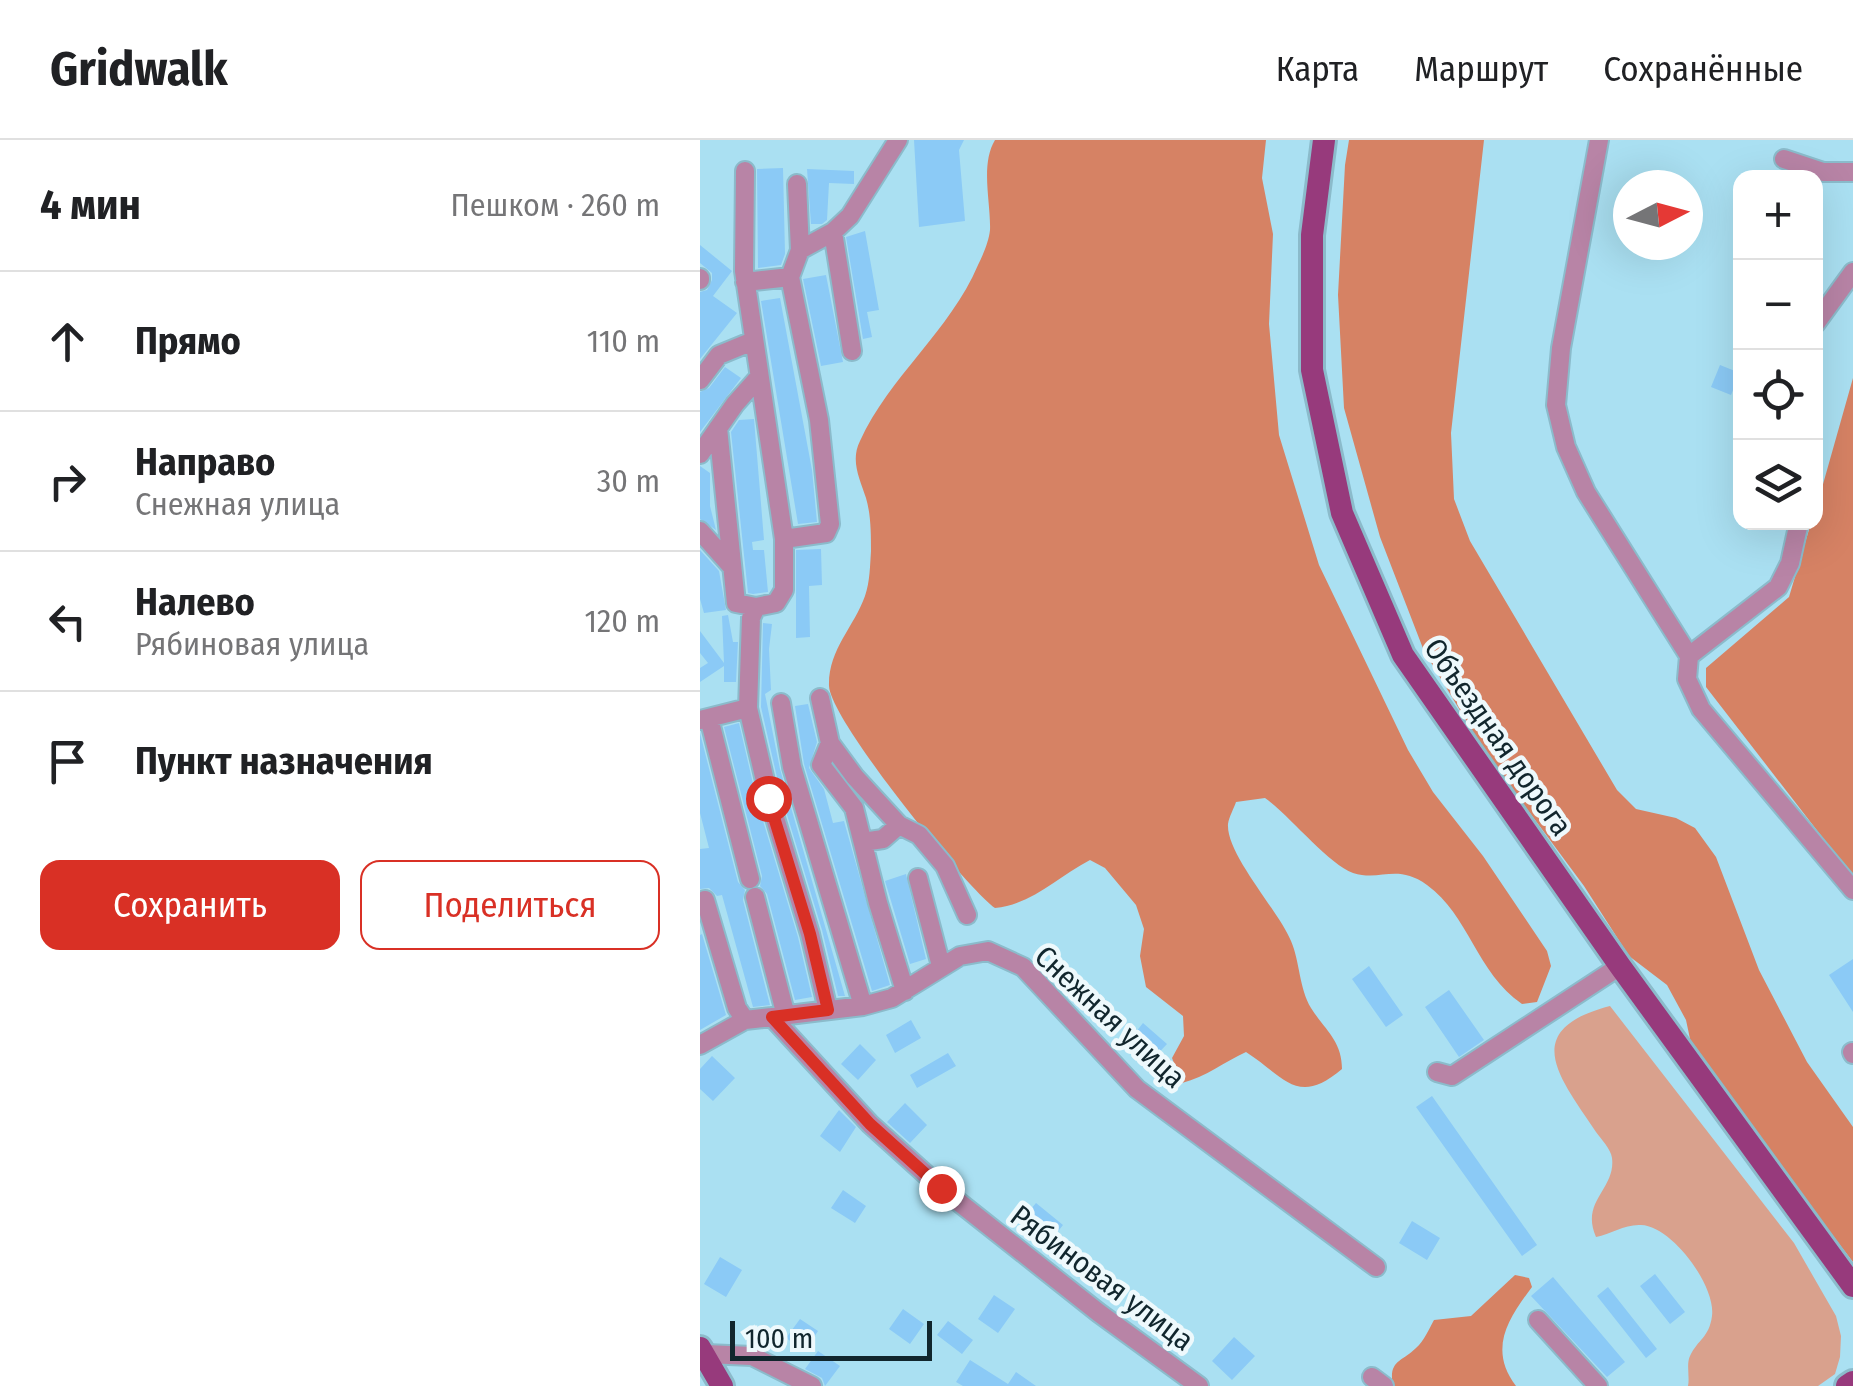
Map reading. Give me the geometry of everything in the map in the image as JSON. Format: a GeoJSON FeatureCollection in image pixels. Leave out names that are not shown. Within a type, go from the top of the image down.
{"type":"FeatureCollection","features":[{"type":"Feature","properties":{"kind":"main road","name":"Объездная дорога"},"geometry":{"type":"LineString","coordinates":[[1324,140],[1312,236],[1312,370],[1342,513],[1403,655],[1620,966],[1853,1286]]}},
{"type":"Feature","properties":{"kind":"main road"},"geometry":{"type":"LineString","coordinates":[[703,1351],[722,1386]]}},
{"type":"Feature","properties":{"kind":"street"},"geometry":{"type":"LineString","coordinates":[[800,250],[833,232],[850,216],[898,140]]}},
{"type":"Feature","properties":{"kind":"street"},"geometry":{"type":"LineString","coordinates":[[1599,140],[1561,348],[1556,405],[1566,447],[1586,492],[1690,656],[1687,679],[1701,708],[1853,890]]}},
{"type":"Feature","properties":{"kind":"street"},"geometry":{"type":"LineString","coordinates":[[1784,159],[1823,172],[1853,172]]}},
{"type":"Feature","properties":{"kind":"street"},"geometry":{"type":"LineString","coordinates":[[718,428],[736,603],[756,608],[776,603],[784,590],[784,539],[745,282],[745,171]]}},
{"type":"Feature","properties":{"kind":"street"},"geometry":{"type":"LineString","coordinates":[[784,539],[826,533],[830,524],[818,420],[790,277],[800,250],[797,184]]}},
{"type":"Feature","properties":{"kind":"street"},"geometry":{"type":"LineString","coordinates":[[833,232],[852,351]]}},
{"type":"Feature","properties":{"kind":"street"},"geometry":{"type":"LineString","coordinates":[[1823,313],[1853,272]]}},
{"type":"Feature","properties":{"kind":"street"},"geometry":{"type":"LineString","coordinates":[[745,282],[790,277]]}},
{"type":"Feature","properties":{"kind":"street"},"geometry":{"type":"LineString","coordinates":[[700,380],[719,355],[753,341]]}},
{"type":"Feature","properties":{"kind":"street"},"geometry":{"type":"LineString","coordinates":[[700,454],[759,378]]}},
{"type":"Feature","properties":{"kind":"street"},"geometry":{"type":"LineString","coordinates":[[1690,656],[1778,587],[1790,563],[1797,530]]}},
{"type":"Feature","properties":{"kind":"street"},"geometry":{"type":"LineString","coordinates":[[700,531],[732,567]]}},
{"type":"Feature","properties":{"kind":"street"},"geometry":{"type":"LineString","coordinates":[[756,608],[752,618],[748,708],[768,798],[810,934],[828,1010]]}},
{"type":"Feature","properties":{"kind":"street"},"geometry":{"type":"LineString","coordinates":[[820,698],[830,743],[899,824],[919,836],[945,866],[967,915]]}},
{"type":"Feature","properties":{"kind":"street"},"geometry":{"type":"LineString","coordinates":[[781,703],[792,767],[863,1006]]}},
{"type":"Feature","properties":{"kind":"street"},"geometry":{"type":"LineString","coordinates":[[700,1045],[745,1020],[779,1016],[752,888],[704,719],[748,708]]}},
{"type":"Feature","properties":{"kind":"street"},"geometry":{"type":"LineString","coordinates":[[830,743],[821,765],[854,808],[905,992]]}},
{"type":"Feature","properties":{"kind":"street"},"geometry":{"type":"LineString","coordinates":[[863,842],[883,839],[899,824]]}},
{"type":"Feature","properties":{"kind":"street"},"geometry":{"type":"LineString","coordinates":[[918,878],[941,966]]}},
{"type":"Feature","properties":{"kind":"street"},"geometry":{"type":"LineString","coordinates":[[705,900],[737,1008],[745,1020]]}},
{"type":"Feature","properties":{"kind":"street","name":"Снежная улица"},"geometry":{"type":"LineString","coordinates":[[779,1016],[863,1006],[905,992],[960,956],[988,951],[1023,967],[1137,1089],[1376,1267]]}},
{"type":"Feature","properties":{"kind":"street"},"geometry":{"type":"LineString","coordinates":[[1437,1072],[1452,1076],[1620,966]]}},
{"type":"Feature","properties":{"kind":"street","name":"Рябиновая улица"},"geometry":{"type":"LineString","coordinates":[[779,1016],[870,1124],[941,1188],[1098,1313],[1198,1386]]}},
{"type":"Feature","properties":{"kind":"street"},"geometry":{"type":"LineString","coordinates":[[1538,1320],[1598,1386]]}},
{"type":"Feature","properties":{"kind":"street"},"geometry":{"type":"LineString","coordinates":[[703,1351],[752,1356],[812,1386]]}},
{"type":"Feature","properties":{"kind":"shaded area"},"geometry":{"type":"Polygon","coordinates":[[[995,140],[1266,140],[1262,178],[1273,234],[1269,324],[1279,435],[1319,565],[1408,750],[1433,792],[1483,856],[1547,951],[1551,966],[1537,1002],[1522,1004],[1506,991],[1453,912],[1427,885],[1406,875],[1353,873],[1332,860],[1265,798],[1236,802],[1228,824],[1235,851],[1291,941],[1307,1000],[1336,1043],[1342,1069],[1314,1086],[1302,1087],[1246,1052],[1182,1083],[1172,1058],[1184,1036],[1183,1016],[1146,987],[1140,956],[1144,929],[1136,905],[1105,868],[1090,860],[1033,896],[995,908],[929,836],[851,732],[829,686],[833,661],[860,607],[869,579],[870,518],[857,470],[857,448],[887,396],[952,311],[982,257],[990,230],[987,172],[995,140]]]}},
{"type":"Feature","properties":{"kind":"shaded area"},"geometry":{"type":"Polygon","coordinates":[[[1349,140],[1484,140],[1451,433],[1454,499],[1470,541],[1617,790],[1636,809],[1676,818],[1695,828],[1716,857],[1759,970],[1807,1062],[1853,1127],[1853,1262],[1693,1053],[1686,1020],[1667,985],[1629,956],[1584,886],[1487,755],[1424,651],[1380,537],[1344,408],[1338,295],[1349,140]]]}},
{"type":"Feature","properties":{"kind":"shaded area"},"geometry":{"type":"Polygon","coordinates":[[[1853,378],[1853,877],[1706,687],[1706,668],[1789,597],[1809,530],[1823,530],[1823,484],[1853,378]]]}},
{"type":"Feature","properties":{"kind":"shaded area"},"geometry":{"type":"Polygon","coordinates":[[[1610,1006],[1794,1243],[1836,1316],[1841,1336],[1840,1357],[1835,1374],[1818,1386],[1688,1386],[1689,1359],[1712,1316],[1707,1289],[1699,1274],[1678,1246],[1653,1228],[1635,1225],[1596,1237],[1592,1214],[1609,1178],[1612,1158],[1570,1093],[1555,1058],[1556,1042],[1564,1028],[1582,1016],[1610,1006]]]}},
{"type":"Feature","properties":{"kind":"shaded area"},"geometry":{"type":"Polygon","coordinates":[[[1515,1275],[1529,1278],[1532,1287],[1509,1323],[1502,1347],[1503,1359],[1516,1386],[1393,1386],[1394,1366],[1419,1345],[1434,1320],[1471,1316],[1515,1275]]]}},
{"type":"Feature","properties":{"kind":"building"},"geometry":{"type":"Polygon","coordinates":[[[914,140],[964,140],[959,150],[965,221],[919,227],[914,140]]]}},
{"type":"Feature","properties":{"kind":"building"},"geometry":{"type":"Polygon","coordinates":[[[783,168],[785,254],[781,265],[758,268],[757,169],[783,168]]]}},
{"type":"Feature","properties":{"kind":"building"},"geometry":{"type":"Polygon","coordinates":[[[807,169],[854,171],[854,184],[829,183],[827,220],[822,224],[811,224],[807,169]]]}},
{"type":"Feature","properties":{"kind":"building"},"geometry":{"type":"Polygon","coordinates":[[[865,231],[879,310],[867,312],[872,337],[863,339],[846,237],[865,231]]]}},
{"type":"Feature","properties":{"kind":"building"},"geometry":{"type":"Polygon","coordinates":[[[700,245],[732,271],[713,296],[737,313],[700,359],[700,292],[707,290],[712,273],[700,263],[700,245]]]}},
{"type":"Feature","properties":{"kind":"building"},"geometry":{"type":"Polygon","coordinates":[[[826,275],[843,362],[821,366],[803,279],[826,275]]]}},
{"type":"Feature","properties":{"kind":"building"},"geometry":{"type":"Polygon","coordinates":[[[780,298],[812,470],[817,522],[798,524],[761,301],[780,298]]]}},
{"type":"Feature","properties":{"kind":"building"},"geometry":{"type":"Polygon","coordinates":[[[1720,365],[1733,370],[1731,395],[1711,387],[1720,365]]]}},
{"type":"Feature","properties":{"kind":"building"},"geometry":{"type":"Polygon","coordinates":[[[725,367],[741,378],[700,432],[700,392],[709,388],[725,367]]]}},
{"type":"Feature","properties":{"kind":"building"},"geometry":{"type":"Polygon","coordinates":[[[754,419],[764,540],[752,542],[753,550],[764,550],[768,592],[753,594],[748,593],[731,432],[739,420],[754,419]]]}},
{"type":"Feature","properties":{"kind":"building"},"geometry":{"type":"Polygon","coordinates":[[[700,466],[710,473],[710,506],[716,530],[700,519],[700,466]]]}},
{"type":"Feature","properties":{"kind":"building"},"geometry":{"type":"Polygon","coordinates":[[[821,549],[822,585],[809,586],[810,637],[796,638],[796,550],[821,549]]]}},
{"type":"Feature","properties":{"kind":"building"},"geometry":{"type":"Polygon","coordinates":[[[700,550],[719,571],[726,610],[704,613],[700,599],[700,550]]]}},
{"type":"Feature","properties":{"kind":"building"},"geometry":{"type":"Polygon","coordinates":[[[728,615],[733,642],[738,642],[736,682],[724,682],[724,666],[700,682],[700,668],[708,663],[700,653],[700,631],[724,663],[722,616],[728,615]]]}},
{"type":"Feature","properties":{"kind":"building"},"geometry":{"type":"Polygon","coordinates":[[[763,623],[772,624],[771,690],[765,694],[780,769],[845,996],[838,996],[781,795],[761,707],[763,623]]]}},
{"type":"Feature","properties":{"kind":"building"},"geometry":{"type":"Polygon","coordinates":[[[808,704],[817,742],[809,768],[824,789],[833,823],[844,821],[890,985],[872,991],[804,764],[795,706],[808,704]]]}},
{"type":"Feature","properties":{"kind":"building"},"geometry":{"type":"Polygon","coordinates":[[[739,723],[812,997],[795,1000],[767,894],[760,886],[762,876],[724,727],[739,723]]]}},
{"type":"Feature","properties":{"kind":"building"},"geometry":{"type":"Polygon","coordinates":[[[700,733],[738,882],[745,890],[743,900],[770,1005],[753,1007],[722,895],[717,896],[709,888],[700,889],[700,849],[709,848],[700,813],[700,733]]]}},
{"type":"Feature","properties":{"kind":"building"},"geometry":{"type":"Polygon","coordinates":[[[906,874],[926,959],[910,964],[885,881],[906,874]]]}},
{"type":"Feature","properties":{"kind":"building"},"geometry":{"type":"Polygon","coordinates":[[[700,935],[726,1015],[700,1030],[700,935]]]}},
{"type":"Feature","properties":{"kind":"building"},"geometry":{"type":"Polygon","coordinates":[[[1853,959],[1853,1012],[1829,975],[1853,959]]]}},
{"type":"Feature","properties":{"kind":"building"},"geometry":{"type":"Polygon","coordinates":[[[1369,966],[1403,1015],[1386,1027],[1352,979],[1369,966]]]}},
{"type":"Feature","properties":{"kind":"building"},"geometry":{"type":"Polygon","coordinates":[[[1449,990],[1484,1040],[1459,1057],[1425,1007],[1449,990]]]}},
{"type":"Feature","properties":{"kind":"building"},"geometry":{"type":"Polygon","coordinates":[[[911,1020],[921,1038],[895,1053],[886,1035],[911,1020]]]}},
{"type":"Feature","properties":{"kind":"building"},"geometry":{"type":"Polygon","coordinates":[[[1143,1023],[1167,1044],[1151,1061],[1134,1047],[1138,1042],[1132,1037],[1143,1023]]]}},
{"type":"Feature","properties":{"kind":"building"},"geometry":{"type":"Polygon","coordinates":[[[860,1044],[876,1060],[858,1080],[841,1064],[860,1044]]]}},
{"type":"Feature","properties":{"kind":"building"},"geometry":{"type":"Polygon","coordinates":[[[948,1053],[956,1066],[917,1088],[910,1075],[948,1053]]]}},
{"type":"Feature","properties":{"kind":"building"},"geometry":{"type":"Polygon","coordinates":[[[712,1056],[735,1078],[713,1101],[700,1089],[700,1069],[712,1056]]]}},
{"type":"Feature","properties":{"kind":"building"},"geometry":{"type":"Polygon","coordinates":[[[1432,1096],[1537,1245],[1522,1256],[1416,1107],[1432,1096]]]}},
{"type":"Feature","properties":{"kind":"building"},"geometry":{"type":"Polygon","coordinates":[[[905,1103],[927,1125],[910,1143],[887,1122],[905,1103]]]}},
{"type":"Feature","properties":{"kind":"building"},"geometry":{"type":"Polygon","coordinates":[[[839,1110],[856,1127],[840,1152],[820,1136],[839,1110]]]}},
{"type":"Feature","properties":{"kind":"building"},"geometry":{"type":"Polygon","coordinates":[[[843,1190],[866,1206],[855,1223],[831,1208],[843,1190]]]}},
{"type":"Feature","properties":{"kind":"building"},"geometry":{"type":"Polygon","coordinates":[[[1036,1203],[1063,1225],[1048,1244],[1020,1222],[1036,1203]]]}},
{"type":"Feature","properties":{"kind":"building"},"geometry":{"type":"Polygon","coordinates":[[[1412,1221],[1440,1238],[1427,1260],[1399,1243],[1412,1221]]]}},
{"type":"Feature","properties":{"kind":"building"},"geometry":{"type":"Polygon","coordinates":[[[720,1257],[742,1270],[726,1297],[704,1284],[720,1257]]]}},
{"type":"Feature","properties":{"kind":"building"},"geometry":{"type":"Polygon","coordinates":[[[1655,1274],[1685,1312],[1670,1324],[1640,1286],[1655,1274]]]}},
{"type":"Feature","properties":{"kind":"building"},"geometry":{"type":"Polygon","coordinates":[[[1553,1277],[1625,1362],[1607,1377],[1531,1296],[1553,1277]]]}},
{"type":"Feature","properties":{"kind":"building"},"geometry":{"type":"Polygon","coordinates":[[[1608,1287],[1657,1349],[1646,1358],[1597,1296],[1608,1287]]]}},
{"type":"Feature","properties":{"kind":"building"},"geometry":{"type":"Polygon","coordinates":[[[994,1295],[1015,1309],[998,1333],[978,1319],[994,1295]]]}},
{"type":"Feature","properties":{"kind":"building"},"geometry":{"type":"Polygon","coordinates":[[[903,1309],[924,1324],[910,1344],[889,1329],[903,1309]]]}},
{"type":"Feature","properties":{"kind":"building"},"geometry":{"type":"Polygon","coordinates":[[[800,1319],[818,1331],[805,1351],[786,1338],[800,1319]]]}},
{"type":"Feature","properties":{"kind":"building"},"geometry":{"type":"Polygon","coordinates":[[[948,1321],[973,1340],[962,1354],[937,1335],[948,1321]]]}},
{"type":"Feature","properties":{"kind":"building"},"geometry":{"type":"Polygon","coordinates":[[[1234,1337],[1255,1356],[1232,1380],[1212,1361],[1234,1337]]]}},
{"type":"Feature","properties":{"kind":"building"},"geometry":{"type":"Polygon","coordinates":[[[818,1351],[840,1366],[825,1386],[822,1378],[805,1369],[818,1351]]]}},
{"type":"Feature","properties":{"kind":"building"},"geometry":{"type":"Polygon","coordinates":[[[970,1360],[1008,1384],[1016,1372],[1036,1386],[963,1386],[956,1382],[970,1360]]]}},
{"type":"Feature","properties":{"kind":"route"},"geometry":{"type":"LineString","coordinates":[[768,798],[810,934],[828,1010],[772,1017],[870,1124],[941,1188]]}}]}
